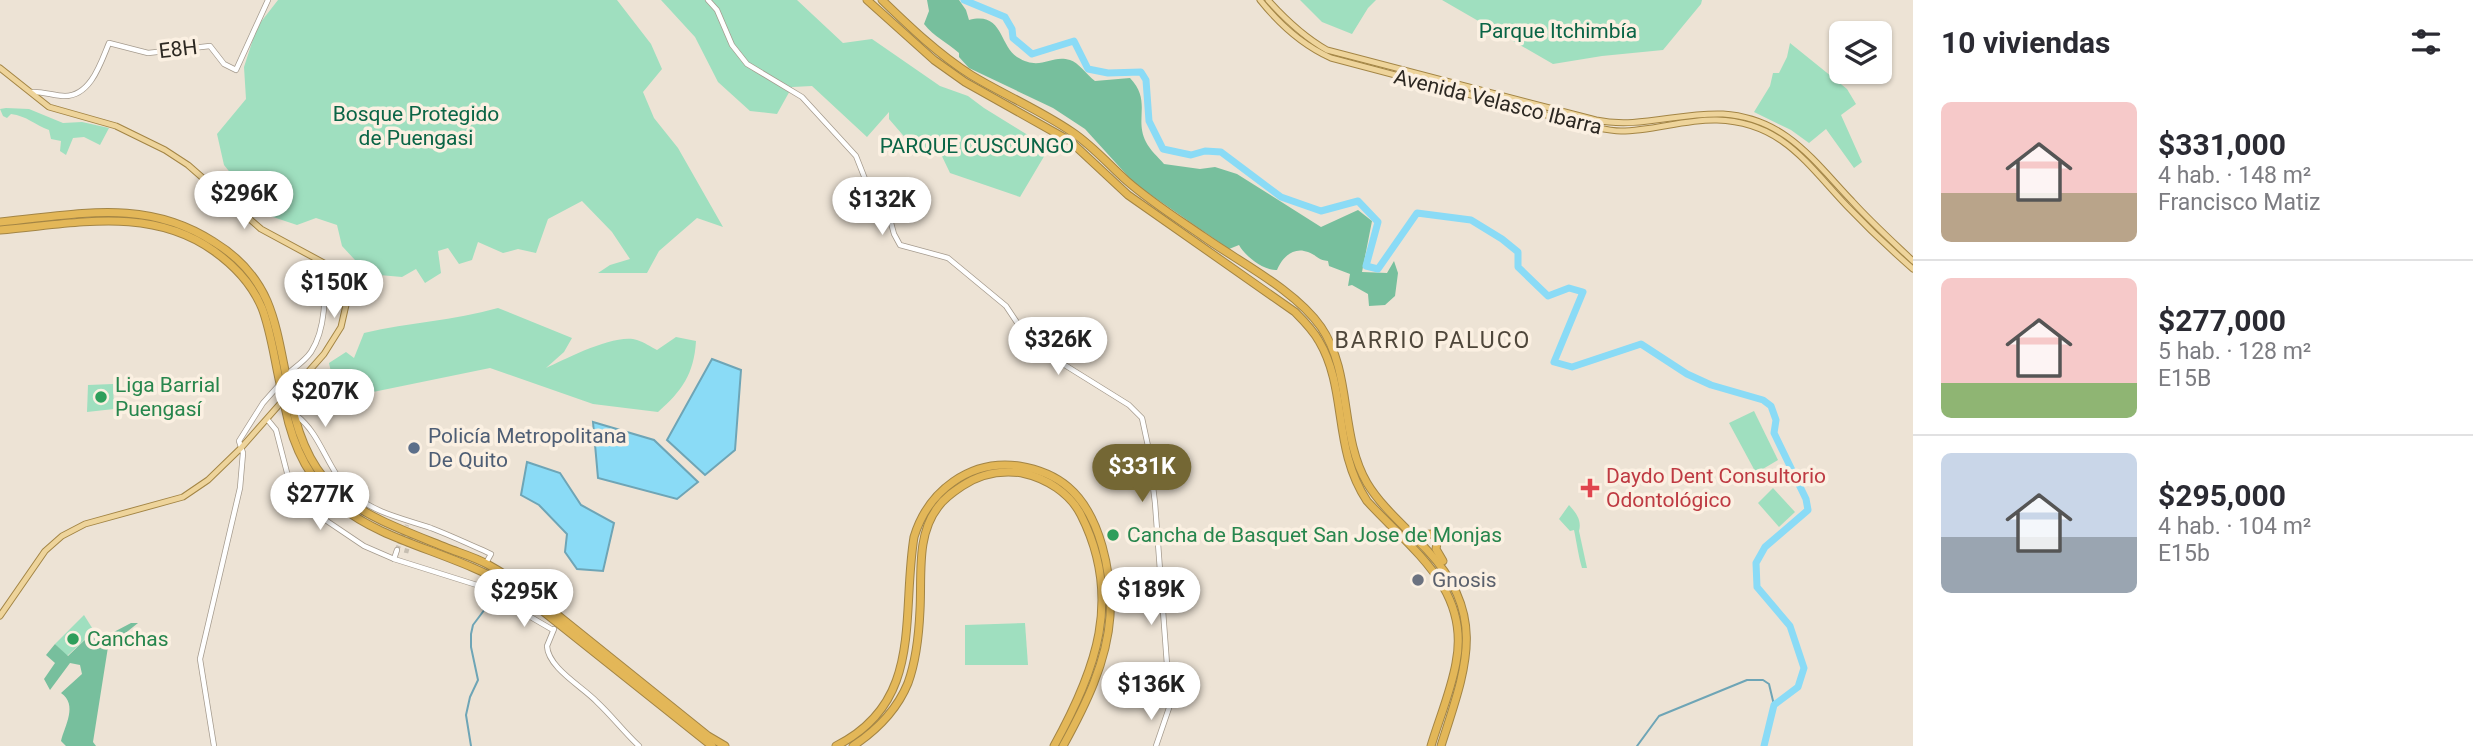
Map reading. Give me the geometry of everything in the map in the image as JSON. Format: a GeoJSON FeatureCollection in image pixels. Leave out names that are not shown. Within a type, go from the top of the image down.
{"type":"FeatureCollection","features":[{"type":"Feature","properties":{"kind":"highway"},"geometry":{"type":"LineString","coordinates":[[867,0],[934,60],[965,82],[1070,141],[1128,195],[1295,312],[1314,333],[1330,367],[1343,444],[1354,479],[1367,501],[1438,577],[1453,607],[1458,631],[1458,655],[1431,746]]}},
{"type":"Feature","properties":{"kind":"highway"},"geometry":{"type":"LineString","coordinates":[[882,0],[940,53],[971,74],[1072,131],[1145,195],[1309,312],[1330,342],[1339,365],[1361,471],[1376,494],[1447,573],[1459,597]]}},
{"type":"Feature","properties":{"kind":"highway"},"geometry":{"type":"LineString","coordinates":[[0,222],[131,212],[177,222],[217,243],[241,262],[258,285],[272,316],[286,375],[283,387]]}},
{"type":"Feature","properties":{"kind":"highway"},"geometry":{"type":"LineString","coordinates":[[0,230],[140,221],[176,230],[197,239],[235,267],[256,296],[266,319],[299,454],[308,470],[340,507],[380,532],[484,572],[515,589],[712,746]]}},
{"type":"Feature","properties":{"kind":"highway"},"geometry":{"type":"LineString","coordinates":[[217,243],[222,235]]}},
{"type":"Feature","properties":{"kind":"highway"},"geometry":{"type":"LineString","coordinates":[[288,404],[314,463],[335,491],[346,500],[381,522],[486,563],[519,584],[708,736],[725,746]]}},
{"type":"Feature","properties":{"kind":"highway"},"geometry":{"type":"LineString","coordinates":[[836,746],[868,724],[885,705],[900,674],[908,632],[915,537],[918,524],[929,505],[947,485],[964,475],[999,465],[1032,468],[1066,485],[1091,520],[1105,563],[1110,617],[1103,655],[1078,719],[1063,746]]}},
{"type":"Feature","properties":{"kind":"highway"},"geometry":{"type":"LineString","coordinates":[[853,746],[887,718],[908,682],[919,623],[922,546],[932,515],[943,501],[971,480],[1004,472],[1039,477],[1074,503],[1088,528],[1099,565],[1102,609],[1096,651],[1085,685],[1054,746]]}},
{"type":"Feature","properties":{"kind":"highway"},"geometry":{"type":"LineString","coordinates":[[1413,535],[1435,535],[1437,552],[1455,580],[1465,618],[1467,656],[1464,674],[1441,746]]}},
{"type":"Feature","properties":{"kind":"main road","name":"Avenida Velasco Ibarra"},"geometry":{"type":"LineString","coordinates":[[1259,0],[1286,29],[1309,48],[1331,58],[1572,121],[1621,131],[1703,120],[1728,120],[1758,127],[1777,137],[1807,160],[1863,222],[1913,269]]}},
{"type":"Feature","properties":{"kind":"main road","name":"Avenida Velasco Ibarra"},"geometry":{"type":"LineString","coordinates":[[1268,0],[1286,20],[1327,50],[1596,120],[1624,125],[1712,114],[1744,117],[1761,122],[1782,132],[1812,157],[1877,228],[1913,261]]}},
{"type":"Feature","properties":{"kind":"main road"},"geometry":{"type":"LineString","coordinates":[[0,68],[49,107],[116,126],[165,150],[188,165],[261,229],[324,263],[336,276],[344,291],[346,305],[344,319],[337,335],[324,355],[242,449],[196,491],[85,524],[62,536],[45,551],[0,616]]}},
{"type":"Feature","properties":{"kind":"street","name":"E8H"},"geometry":{"type":"LineString","coordinates":[[29,92],[65,96],[81,92],[97,71],[110,43],[148,53],[210,46],[224,64],[236,70],[268,0]]}},
{"type":"Feature","properties":{"kind":"street"},"geometry":{"type":"LineString","coordinates":[[708,0],[717,10],[732,45],[747,64],[802,97],[856,156],[869,189],[890,219],[900,245],[948,258],[1006,306],[1039,349],[1129,405],[1142,418],[1146,430],[1155,503],[1170,705],[1156,746]]}},
{"type":"Feature","properties":{"kind":"street"},"geometry":{"type":"LineString","coordinates":[[286,375],[309,355],[314,344],[324,307],[324,263]]}},
{"type":"Feature","properties":{"kind":"street"},"geometry":{"type":"LineString","coordinates":[[214,746],[200,659],[235,516],[240,488],[242,449],[239,441],[265,399],[283,387]]}},
{"type":"Feature","properties":{"kind":"street"},"geometry":{"type":"LineString","coordinates":[[294,413],[307,424],[332,466],[355,495],[411,524],[457,538],[491,554],[486,563]]}},
{"type":"Feature","properties":{"kind":"street"},"geometry":{"type":"LineString","coordinates":[[267,419],[276,430],[294,495],[312,511],[364,546],[396,560],[501,590],[522,612],[553,630]]}},
{"type":"Feature","properties":{"kind":"street"},"geometry":{"type":"LineString","coordinates":[[396,560],[397,550]]}},
{"type":"Feature","properties":{"kind":"street"},"geometry":{"type":"LineString","coordinates":[[404,563],[406,553]]}},
{"type":"Feature","properties":{"kind":"street"},"geometry":{"type":"LineString","coordinates":[[558,623],[547,646],[550,656],[639,746]]}},
{"type":"Feature","properties":{"kind":"green space","name":"Bosque Protegido de Puengasi"},"geometry":{"type":"Polygon","coordinates":[[[278,0],[617,0],[651,44],[662,69],[643,92],[654,118],[678,148],[723,227],[697,218],[659,251],[647,273],[598,273],[610,265],[630,259],[612,232],[582,201],[548,219],[536,253],[518,249],[503,253],[478,242],[472,260],[459,264],[448,248],[438,251],[441,273],[425,283],[416,269],[402,277],[368,274],[342,246],[337,225],[316,218],[297,225],[273,217],[245,191],[224,165],[217,134],[246,99],[244,67],[257,27],[278,0]]]}},
{"type":"Feature","properties":{"kind":"green space","name":"PARQUE CUSCUNGO"},"geometry":{"type":"Polygon","coordinates":[[[661,0],[797,0],[843,43],[872,39],[940,86],[968,96],[1049,148],[1020,197],[950,173],[939,150],[914,148],[889,119],[889,112],[867,137],[812,86],[792,87],[777,114],[750,111],[718,82],[695,37],[661,0]]]}},
{"type":"Feature","properties":{"kind":"green space"},"geometry":{"type":"Polygon","coordinates":[[[927,0],[959,0],[969,20],[988,20],[999,31],[1011,52],[1025,61],[1039,63],[1057,59],[1070,60],[1095,81],[1130,78],[1137,86],[1142,102],[1142,126],[1146,142],[1164,164],[1200,169],[1215,167],[1237,174],[1321,227],[1358,210],[1372,221],[1362,272],[1387,273],[1394,261],[1398,273],[1395,296],[1385,305],[1369,306],[1368,294],[1352,285],[1348,286],[1350,274],[1329,266],[1328,261],[1308,252],[1289,254],[1277,270],[1272,270],[1255,262],[1239,245],[1229,249],[1135,184],[1085,129],[1053,108],[969,68],[959,57],[959,53],[924,24],[929,11],[927,0]]]}},
{"type":"Feature","properties":{"kind":"green space"},"geometry":{"type":"Polygon","coordinates":[[[1300,0],[1376,0],[1352,34],[1322,22],[1300,0]]]}},
{"type":"Feature","properties":{"kind":"green space","name":"Parque Itchimbía"},"geometry":{"type":"Polygon","coordinates":[[[1442,0],[1702,0],[1663,50],[1553,64],[1442,0]]]}},
{"type":"Feature","properties":{"kind":"green space"},"geometry":{"type":"Polygon","coordinates":[[[1790,43],[1829,74],[1829,84],[1841,84],[1847,89],[1856,104],[1841,115],[1862,162],[1854,168],[1826,129],[1809,143],[1791,130],[1754,112],[1770,86],[1773,73],[1779,73],[1790,43]]]}},
{"type":"Feature","properties":{"kind":"green space"},"geometry":{"type":"Polygon","coordinates":[[[0,109],[29,109],[63,123],[82,122],[109,128],[100,145],[84,137],[73,138],[66,155],[60,151],[61,141],[51,139],[49,130],[17,115],[11,114],[7,118],[3,116],[0,109]]]}},
{"type":"Feature","properties":{"kind":"green space"},"geometry":{"type":"Polygon","coordinates":[[[498,308],[572,338],[564,352],[546,368],[616,340],[637,340],[657,350],[676,337],[696,341],[693,363],[680,389],[658,412],[593,404],[490,368],[373,392],[333,381],[329,363],[346,352],[354,358],[364,333],[498,308]]]}},
{"type":"Feature","properties":{"kind":"green space","name":"Liga Barrial Puengasí"},"geometry":{"type":"Polygon","coordinates":[[[113,384],[114,409],[87,412],[88,385],[113,384]]]}},
{"type":"Feature","properties":{"kind":"green space"},"geometry":{"type":"Polygon","coordinates":[[[1754,411],[1778,460],[1756,473],[1729,423],[1754,411]]]}},
{"type":"Feature","properties":{"kind":"green space"},"geometry":{"type":"Polygon","coordinates":[[[1773,488],[1795,512],[1779,527],[1758,503],[1773,488]]]}},
{"type":"Feature","properties":{"kind":"green space"},"geometry":{"type":"Polygon","coordinates":[[[1569,505],[1579,520],[1587,568],[1582,568],[1574,530],[1570,531],[1559,519],[1569,505]]]}},
{"type":"Feature","properties":{"kind":"green space","name":"Canchas"},"geometry":{"type":"Polygon","coordinates":[[[84,615],[94,631],[67,656],[55,644],[84,615]]]}},
{"type":"Feature","properties":{"kind":"green space"},"geometry":{"type":"Polygon","coordinates":[[[131,623],[138,623],[108,647],[93,742],[96,746],[66,746],[61,741],[70,709],[61,693],[82,674],[80,665],[70,663],[50,690],[44,679],[55,663],[46,655],[55,644],[68,656],[91,634],[98,643],[111,638],[112,633],[131,623]]]}},
{"type":"Feature","properties":{"kind":"green space"},"geometry":{"type":"Polygon","coordinates":[[[1025,623],[1028,665],[965,665],[965,625],[1025,623]]]}},
{"type":"Feature","properties":{"kind":"water"},"geometry":{"type":"Polygon","coordinates":[[[712,359],[741,370],[735,450],[705,475],[667,440],[712,359]]]}},
{"type":"Feature","properties":{"kind":"water"},"geometry":{"type":"Polygon","coordinates":[[[593,422],[654,440],[698,482],[677,499],[598,478],[593,422]]]}},
{"type":"Feature","properties":{"kind":"water"},"geometry":{"type":"Polygon","coordinates":[[[527,462],[560,473],[581,505],[614,523],[603,571],[577,569],[565,552],[567,534],[539,505],[521,495],[527,462]]]}},
{"type":"Feature","properties":{"kind":"waterway"},"geometry":{"type":"LineString","coordinates":[[964,0],[1005,17],[1012,29],[1013,38],[1032,54],[1074,41],[1088,69],[1108,73],[1141,72],[1146,80],[1149,121],[1163,149],[1191,155],[1205,151],[1221,152],[1281,197],[1321,211],[1358,201],[1378,222],[1366,266],[1378,269],[1417,213],[1471,220],[1502,239],[1518,252],[1518,267],[1548,296],[1569,288],[1583,292],[1554,362],[1572,367],[1641,344],[1687,374],[1711,385],[1763,400],[1771,406],[1776,420],[1774,433],[1806,499],[1808,510],[1765,547],[1756,563],[1757,587],[1790,626],[1804,668],[1798,687],[1774,705],[1764,746]]}},
{"type":"Feature","properties":{"kind":"waterway"},"geometry":{"type":"LineString","coordinates":[[471,746],[466,715],[478,680],[471,634],[473,625],[488,605]]}},
{"type":"Feature","properties":{"kind":"waterway"},"geometry":{"type":"LineString","coordinates":[[1637,746],[1659,716],[1747,680],[1763,680],[1769,684],[1774,705]]}},
{"type":"Feature","properties":{"kind":"tunnel"},"geometry":{"type":"LineString","coordinates":[[397,550],[407,525]]}},
{"type":"Feature","properties":{"kind":"tunnel"},"geometry":{"type":"LineString","coordinates":[[406,553],[413,528]]}},
{"type":"Feature","properties":{"kind":"place","name":"Liga Barrial Puengasí"},"geometry":{"type":"Point","coordinates":[101,397]}},
{"type":"Feature","properties":{"kind":"place","name":"Policía Metropolitana De Quito"},"geometry":{"type":"Point","coordinates":[414,448]}},
{"type":"Feature","properties":{"kind":"place","name":"Daydo Dent Consultorio Odontológico"},"geometry":{"type":"Point","coordinates":[1590,488]}},
{"type":"Feature","properties":{"kind":"place","name":"Cancha de Basquet San Jose de Monjas"},"geometry":{"type":"Point","coordinates":[1113,535]}},
{"type":"Feature","properties":{"kind":"place","name":"Gnosis"},"geometry":{"type":"Point","coordinates":[1418,580]}},
{"type":"Feature","properties":{"kind":"place","name":"Canchas"},"geometry":{"type":"Point","coordinates":[73,639]}},
{"type":"Feature","properties":{"kind":"district","name":"BARRIO PALUCO"},"geometry":{"type":"Point","coordinates":[1433,340]}}]}
